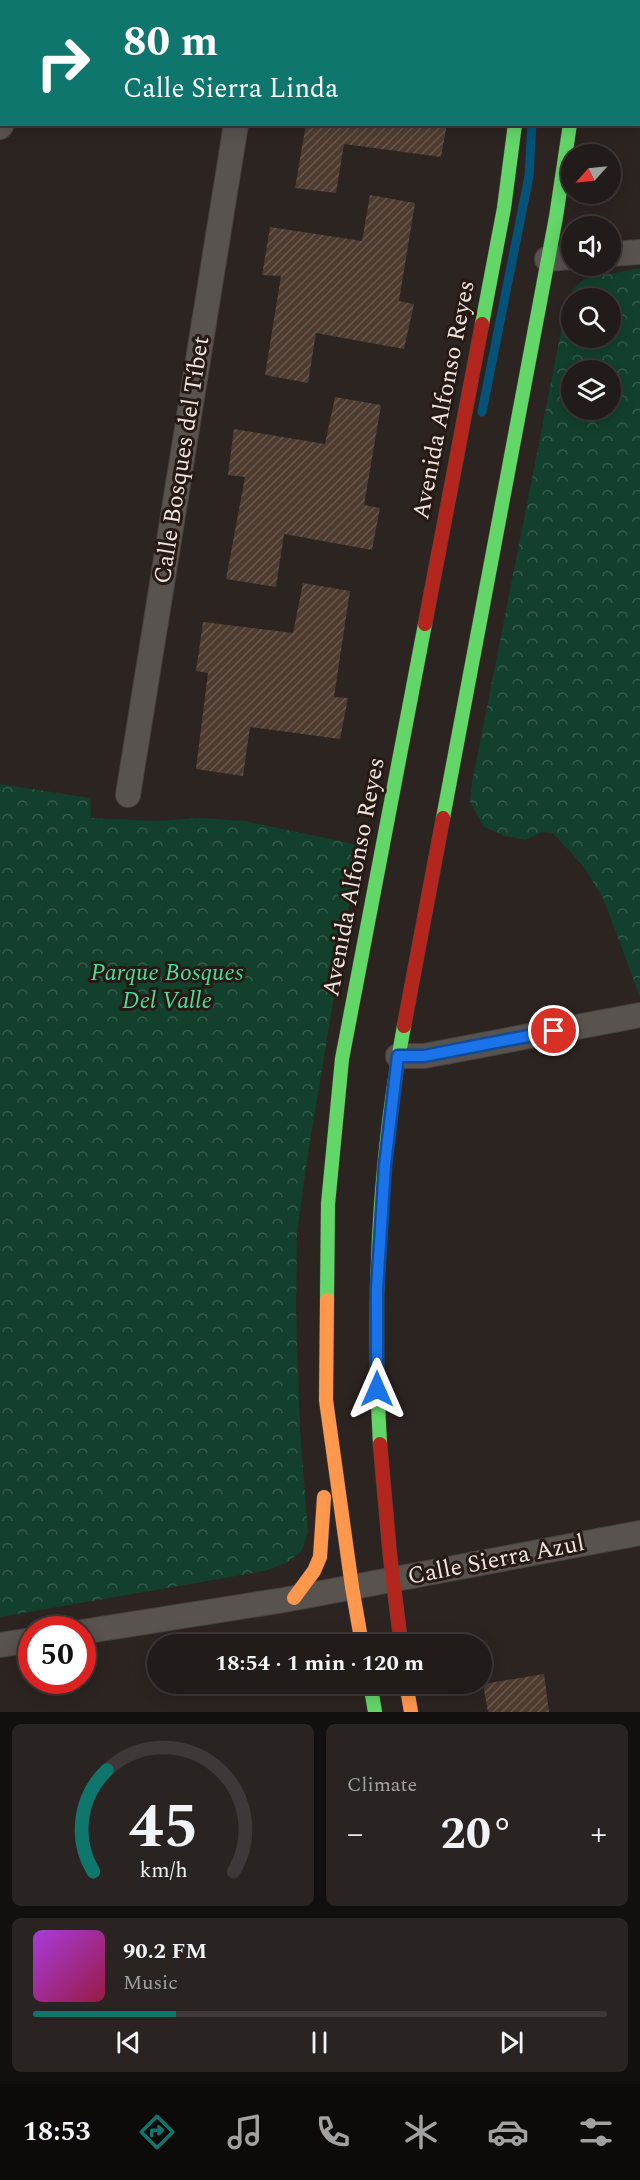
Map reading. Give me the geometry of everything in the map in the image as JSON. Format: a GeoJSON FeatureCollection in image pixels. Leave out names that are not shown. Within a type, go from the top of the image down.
{"type":"FeatureCollection","features":[{"type":"Feature","properties":{"kind":"main road","name":"Avenida Alfonso Reyes"},"geometry":{"type":"LineString","coordinates":[[360,1634],[326,1400],[328,1204],[342,1059],[504,208],[514,126]]}},
{"type":"Feature","properties":{"kind":"main road"},"geometry":{"type":"LineString","coordinates":[[399,1634],[391,1580],[377,1389],[377,1289],[385,1165],[398,1056],[547,259],[570,126]]}},
{"type":"Feature","properties":{"kind":"main road"},"geometry":{"type":"LineString","coordinates":[[294,1598],[314,1571],[321,1557],[326,1400]]}},
{"type":"Feature","properties":{"kind":"main road"},"geometry":{"type":"LineString","coordinates":[[372,1694],[375,1712]]}},
{"type":"Feature","properties":{"kind":"main road"},"geometry":{"type":"LineString","coordinates":[[408,1694],[411,1712]]}},
{"type":"Feature","properties":{"kind":"street","name":"Calle Bosques del Tíbet"},"geometry":{"type":"LineString","coordinates":[[128,795],[236,126]]}},
{"type":"Feature","properties":{"kind":"street"},"geometry":{"type":"LineString","coordinates":[[621,253],[640,252]]}},
{"type":"Feature","properties":{"kind":"street"},"geometry":{"type":"LineString","coordinates":[[547,259],[561,258]]}},
{"type":"Feature","properties":{"kind":"street"},"geometry":{"type":"LineString","coordinates":[[398,1056],[424,1056],[640,1015]]}},
{"type":"Feature","properties":{"kind":"street","name":"Calle Sierra Azul"},"geometry":{"type":"LineString","coordinates":[[96,1630],[294,1598],[640,1533]]}},
{"type":"Feature","properties":{"kind":"street"},"geometry":{"type":"LineString","coordinates":[[0,1645],[18,1642]]}},
{"type":"Feature","properties":{"kind":"green space"},"geometry":{"type":"Polygon","coordinates":[[[640,268],[640,997],[604,900],[584,867],[553,833],[543,832],[525,840],[505,836],[484,827],[470,802],[561,331],[561,348],[621,348],[621,288],[574,288],[584,279],[621,276],[621,272],[640,268]]]}},
{"type":"Feature","properties":{"kind":"green space","name":"Parque Bosques Del Valle"},"geometry":{"type":"Polygon","coordinates":[[[0,784],[90,798],[91,818],[155,821],[200,818],[245,821],[359,845],[306,1166],[297,1234],[296,1307],[300,1430],[308,1532],[301,1552],[286,1563],[264,1571],[0,1617],[0,784]]]}},
{"type":"Feature","properties":{"kind":"building"},"geometry":{"type":"Polygon","coordinates":[[[306,126],[447,126],[441,157],[344,144],[336,193],[295,188],[306,126]]]}},
{"type":"Feature","properties":{"kind":"building"},"geometry":{"type":"Polygon","coordinates":[[[370,195],[415,203],[399,301],[414,304],[404,349],[316,333],[308,383],[265,375],[281,276],[262,275],[270,227],[362,241],[370,195]]]}},
{"type":"Feature","properties":{"kind":"building"},"geometry":{"type":"Polygon","coordinates":[[[335,397],[381,405],[364,505],[380,508],[372,550],[284,534],[276,587],[226,579],[245,477],[228,475],[234,429],[325,444],[335,397]]]}},
{"type":"Feature","properties":{"kind":"building"},"geometry":{"type":"Polygon","coordinates":[[[303,583],[350,591],[334,697],[348,698],[340,739],[250,727],[243,776],[196,769],[208,673],[196,671],[203,622],[293,633],[303,583]]]}},
{"type":"Feature","properties":{"kind":"building"},"geometry":{"type":"Polygon","coordinates":[[[544,1674],[549,1712],[488,1712],[485,1694],[492,1694],[492,1683],[544,1674]]]}},
{"type":"Feature","properties":{"kind":"waterway"},"geometry":{"type":"LineString","coordinates":[[482,412],[529,176],[532,126]]}},
{"type":"Feature","properties":{"kind":"traffic: fast"},"geometry":{"type":"LineString","coordinates":[[482,324],[504,208],[515,126]]}},
{"type":"Feature","properties":{"kind":"traffic: fast"},"geometry":{"type":"LineString","coordinates":[[443,818],[556,217],[570,126]]}},
{"type":"Feature","properties":{"kind":"traffic: fast"},"geometry":{"type":"LineString","coordinates":[[327,1300],[328,1204],[342,1059],[425,624]]}},
{"type":"Feature","properties":{"kind":"traffic: fast"},"geometry":{"type":"LineString","coordinates":[[380,1444],[377,1339],[379,1234],[388,1130],[404,1026]]}},
{"type":"Feature","properties":{"kind":"traffic: fast"},"geometry":{"type":"LineString","coordinates":[[372,1694],[375,1712]]}},
{"type":"Feature","properties":{"kind":"traffic: slow"},"geometry":{"type":"LineString","coordinates":[[327,1300],[326,1400],[360,1634]]}},
{"type":"Feature","properties":{"kind":"traffic: slow"},"geometry":{"type":"LineString","coordinates":[[294,1598],[314,1571],[320,1557],[324,1497]]}},
{"type":"Feature","properties":{"kind":"traffic: slow"},"geometry":{"type":"LineString","coordinates":[[408,1694],[411,1712]]}},
{"type":"Feature","properties":{"kind":"traffic: jam"},"geometry":{"type":"LineString","coordinates":[[425,624],[482,324]]}},
{"type":"Feature","properties":{"kind":"traffic: jam"},"geometry":{"type":"LineString","coordinates":[[404,1026],[443,818]]}},
{"type":"Feature","properties":{"kind":"traffic: jam"},"geometry":{"type":"LineString","coordinates":[[380,1444],[400,1634]]}},
{"type":"Feature","properties":{"kind":"route"},"geometry":{"type":"LineString","coordinates":[[377,1389],[377,1289],[385,1165],[398,1056],[424,1056],[554,1031]]}}]}
